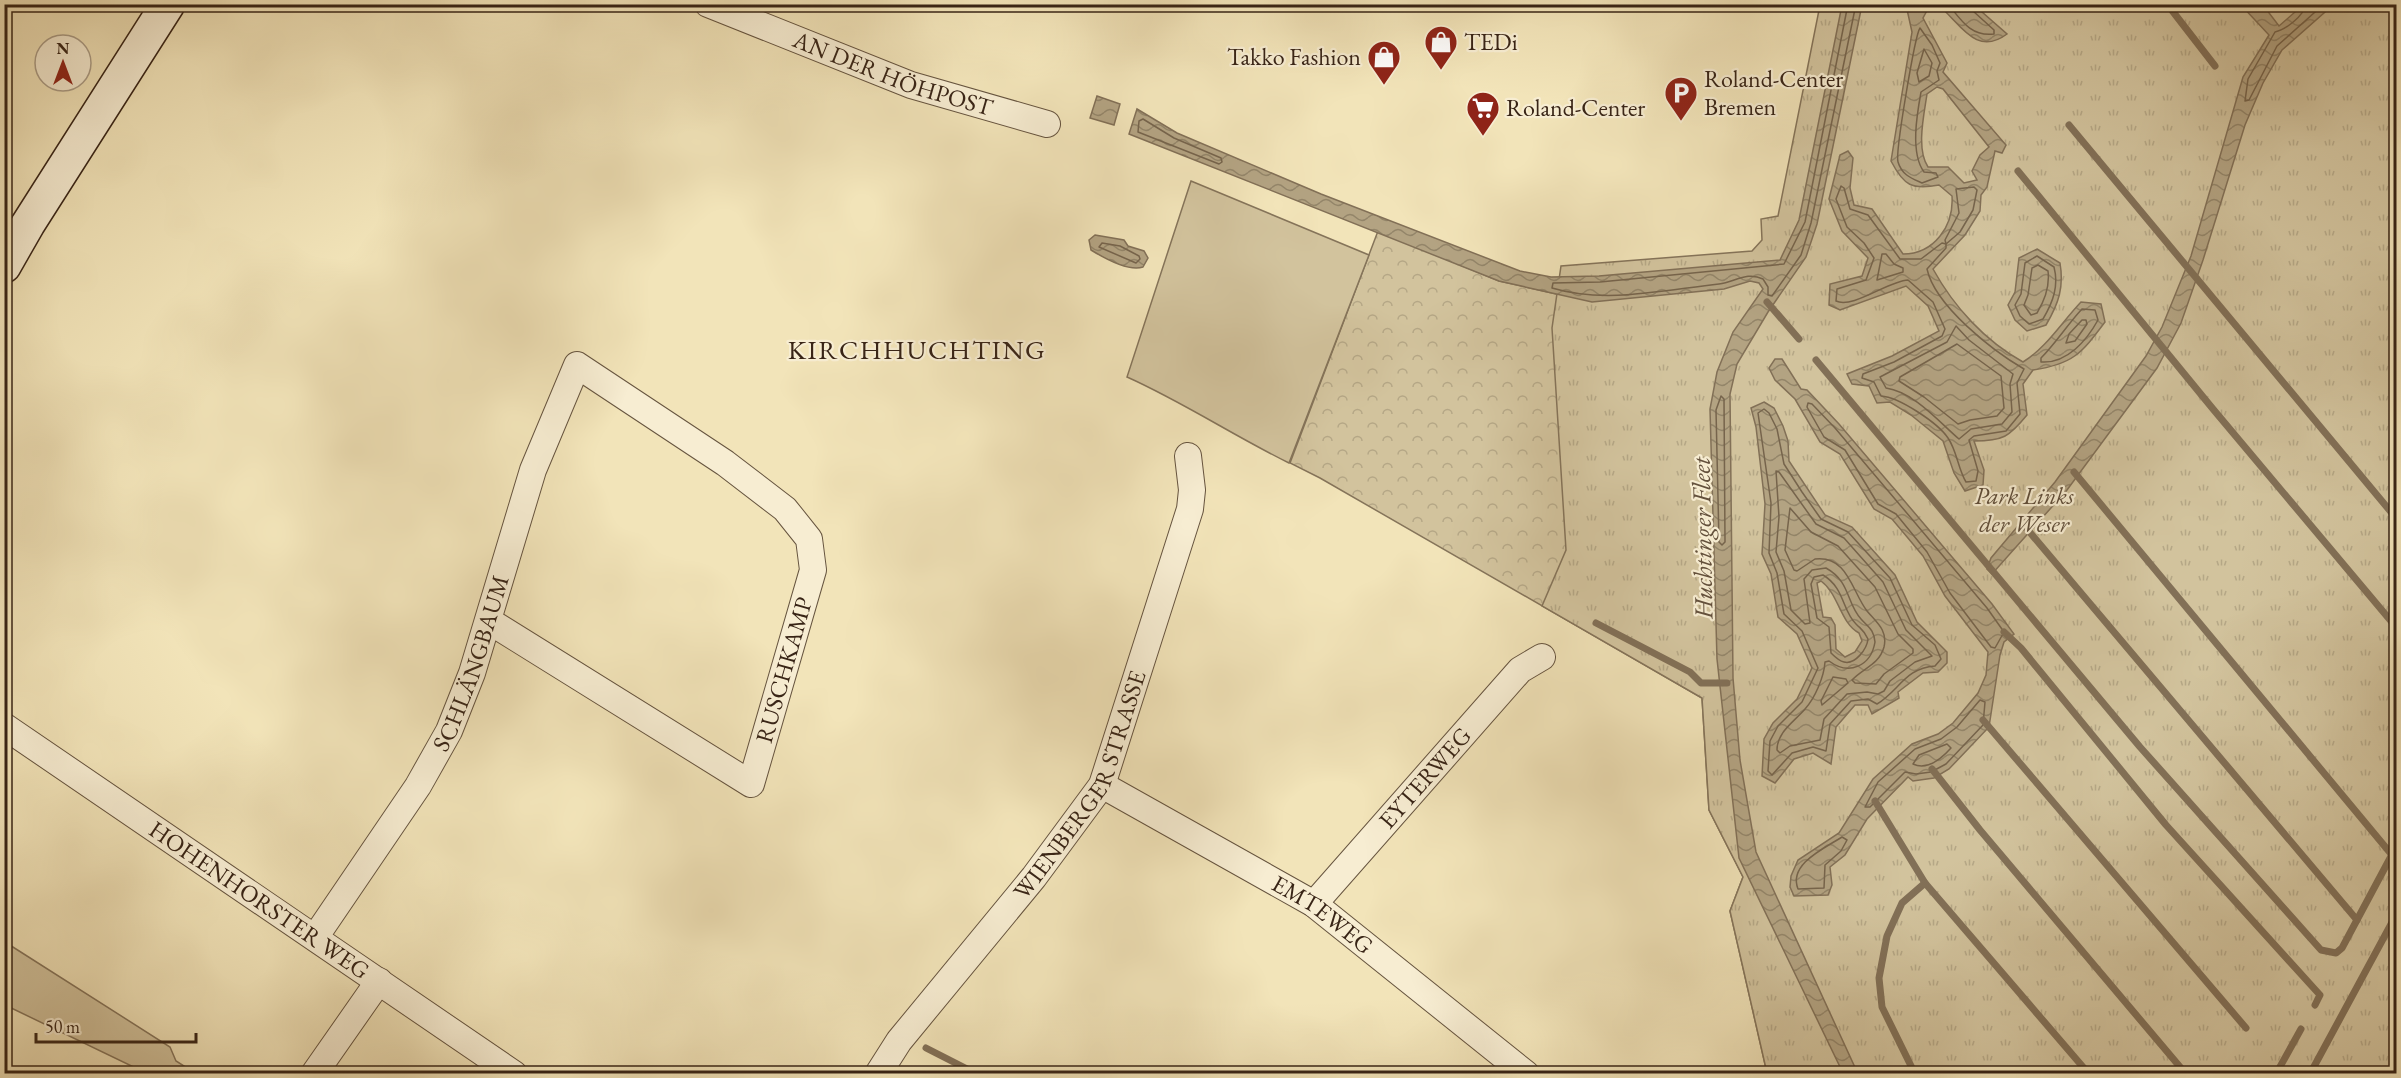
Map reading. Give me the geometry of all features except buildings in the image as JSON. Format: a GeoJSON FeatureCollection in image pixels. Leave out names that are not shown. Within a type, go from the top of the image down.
{"type":"FeatureCollection","features":[{"type":"Feature","properties":{"kind":"main road"},"geometry":{"type":"LineString","coordinates":[[4,266],[28,224],[168,4]]}},
{"type":"Feature","properties":{"kind":"street","name":"AN DER HÖHPOST"},"geometry":{"type":"LineString","coordinates":[[708,4],[911,85],[1047,124]]}},
{"type":"Feature","properties":{"kind":"street","name":"SCHLÄNGBAUM"},"geometry":{"type":"LineString","coordinates":[[316,936],[418,786],[443,740],[472,673],[533,470],[577,365]]}},
{"type":"Feature","properties":{"kind":"street","name":"RUSCHKAMP"},"geometry":{"type":"LineString","coordinates":[[489,621],[751,784],[813,570],[809,539],[785,509],[752,482],[577,365]]}},
{"type":"Feature","properties":{"kind":"street","name":"WIENBERGER STRASSE"},"geometry":{"type":"LineString","coordinates":[[878,1074],[899,1041],[1034,877],[1102,785],[1190,509],[1192,490],[1188,456]]}},
{"type":"Feature","properties":{"kind":"street","name":"EYTERWEG"},"geometry":{"type":"LineString","coordinates":[[1314,904],[1520,670],[1542,657]]}},
{"type":"Feature","properties":{"kind":"street","name":"HOHENHORSTER WEG"},"geometry":{"type":"LineString","coordinates":[[4,726],[316,936],[514,1074]]}},
{"type":"Feature","properties":{"kind":"street","name":"EMTEWEG"},"geometry":{"type":"LineString","coordinates":[[1102,785],[1314,904],[1526,1074]]}},
{"type":"Feature","properties":{"kind":"street"},"geometry":{"type":"LineString","coordinates":[[314,1074],[379,981]]}},
{"type":"Feature","properties":{"kind":"green space","name":"Park Links der Weser"},"geometry":{"type":"Polygon","coordinates":[[[1820,5],[2396,5],[2396,1073],[1767,1073],[1730,911],[1743,877],[1709,810],[1702,698],[1542,606],[1566,550],[1552,328],[1561,266],[1752,251],[1762,240],[1761,219],[1778,216],[1820,5]]]}},
{"type":"Feature","properties":{"kind":"green space"},"geometry":{"type":"Polygon","coordinates":[[[1191,181],[1369,255],[1289,463],[1127,377],[1191,181]]]}},
{"type":"Feature","properties":{"kind":"green space"},"geometry":{"type":"Polygon","coordinates":[[[1378,231],[1499,281],[1592,302],[1717,659],[1750,881],[1767,1073],[1730,911],[1743,877],[1709,810],[1702,698],[1320,478],[1290,463],[1378,231]]]}},
{"type":"Feature","properties":{"kind":"green space"},"geometry":{"type":"Polygon","coordinates":[[[5,942],[170,1047],[176,1061],[195,1073],[146,1073],[5,1005],[5,942]]]}},
{"type":"Feature","properties":{"kind":"water"},"geometry":{"type":"Polygon","coordinates":[[[1842,5],[1862,5],[1817,224],[1806,257],[1768,312],[1737,364],[1730,394],[1733,678],[1740,760],[1756,852],[1858,1074],[1843,1073],[1739,858],[1717,659],[1710,409],[1717,372],[1733,332],[1763,289],[1759,283],[1750,281],[1724,289],[1592,302],[1499,281],[1129,134],[1137,109],[1177,133],[1321,194],[1520,271],[1551,277],[1599,276],[1780,260],[1799,220],[1842,5]]]}},
{"type":"Feature","properties":{"kind":"water"},"geometry":{"type":"Polygon","coordinates":[[[1906,5],[1930,5],[1923,18],[1947,63],[1943,72],[2006,145],[2002,153],[1995,151],[1987,187],[1981,195],[1980,211],[1965,235],[1933,269],[1941,283],[1961,310],[1983,333],[2023,362],[2047,342],[2081,302],[2101,304],[2105,322],[2075,356],[2047,368],[2033,370],[2023,384],[2027,415],[2010,433],[1999,439],[1974,441],[1984,470],[1983,485],[1965,491],[1954,473],[1943,441],[1911,415],[1890,402],[1877,403],[1869,386],[1852,384],[1847,374],[1892,356],[1939,331],[1928,306],[1906,286],[1840,310],[1829,305],[1830,284],[1862,276],[1868,258],[1842,231],[1829,199],[1840,155],[1848,151],[1853,158],[1850,188],[1854,205],[1872,209],[1903,254],[1914,253],[1933,244],[1946,228],[1950,218],[1952,196],[1939,185],[1922,187],[1910,184],[1900,176],[1891,161],[1912,32],[1906,5]],[[1937,87],[1927,94],[1922,132],[1924,160],[1928,167],[1948,167],[1964,183],[1977,180],[1972,171],[1980,155],[1989,147],[1943,89],[1937,87]]]}},
{"type":"Feature","properties":{"kind":"water"},"geometry":{"type":"Polygon","coordinates":[[[1938,5],[1974,5],[2007,34],[1986,42],[1977,40],[1938,5]]]}},
{"type":"Feature","properties":{"kind":"water"},"geometry":{"type":"Polygon","coordinates":[[[2241,5],[2263,5],[2279,26],[2303,5],[2333,5],[2282,50],[2263,83],[2245,125],[2181,323],[2157,368],[2067,490],[1992,574],[1987,569],[1991,558],[2055,482],[2146,356],[2162,327],[2191,256],[2243,77],[2269,35],[2241,5]]]}},
{"type":"Feature","properties":{"kind":"water"},"geometry":{"type":"Polygon","coordinates":[[[1097,96],[1120,104],[1114,125],[1090,118],[1097,96]]]}},
{"type":"Feature","properties":{"kind":"water"},"geometry":{"type":"Polygon","coordinates":[[[1095,235],[1124,240],[1128,246],[1144,251],[1148,258],[1143,267],[1130,268],[1102,257],[1091,250],[1089,240],[1095,235]]]}},
{"type":"Feature","properties":{"kind":"water"},"geometry":{"type":"Polygon","coordinates":[[[2037,249],[2060,263],[2061,287],[2046,325],[2027,331],[2015,320],[2008,305],[2015,292],[2019,258],[2037,249]]]}},
{"type":"Feature","properties":{"kind":"water"},"geometry":{"type":"Polygon","coordinates":[[[1775,359],[1782,359],[1801,389],[1807,390],[1839,424],[1992,604],[2014,634],[2004,642],[2000,655],[1989,727],[1949,769],[1934,778],[1913,781],[1908,777],[1867,819],[1845,855],[1830,867],[1832,885],[1828,895],[1794,896],[1790,887],[1791,876],[1798,860],[1839,833],[1873,779],[1912,744],[1938,734],[1953,723],[1978,693],[1986,675],[1988,652],[1945,596],[1923,556],[1892,519],[1874,509],[1840,454],[1820,442],[1795,399],[1775,380],[1769,368],[1775,359]]]}},
{"type":"Feature","properties":{"kind":"water"},"geometry":{"type":"Polygon","coordinates":[[[1764,402],[1774,408],[1788,441],[1789,461],[1825,515],[1852,527],[1895,575],[1917,622],[1947,652],[1947,663],[1938,672],[1923,673],[1898,692],[1899,698],[1872,714],[1868,705],[1855,705],[1836,727],[1831,764],[1813,753],[1794,759],[1775,783],[1762,776],[1764,739],[1773,723],[1797,699],[1812,668],[1797,634],[1778,617],[1771,574],[1762,554],[1765,504],[1756,427],[1751,408],[1764,402]],[[1821,581],[1817,583],[1823,617],[1831,618],[1835,625],[1836,649],[1845,657],[1855,652],[1862,641],[1859,633],[1848,622],[1821,581]]]}},
{"type":"Feature","properties":{"kind":"waterway"},"geometry":{"type":"LineString","coordinates":[[2167,4],[2215,66]]}},
{"type":"Feature","properties":{"kind":"waterway"},"geometry":{"type":"LineString","coordinates":[[2069,125],[2396,518]]}},
{"type":"Feature","properties":{"kind":"waterway"},"geometry":{"type":"LineString","coordinates":[[2018,171],[2396,627]]}},
{"type":"Feature","properties":{"kind":"waterway"},"geometry":{"type":"LineString","coordinates":[[1767,302],[1799,339]]}},
{"type":"Feature","properties":{"kind":"waterway"},"geometry":{"type":"LineString","coordinates":[[1816,360],[2140,747],[2321,950],[2336,953],[2342,948],[2396,847]]}},
{"type":"Feature","properties":{"kind":"waterway"},"geometry":{"type":"LineString","coordinates":[[2074,472],[2392,855]]}},
{"type":"Feature","properties":{"kind":"waterway"},"geometry":{"type":"LineString","coordinates":[[2027,529],[2357,920]]}},
{"type":"Feature","properties":{"kind":"waterway"},"geometry":{"type":"LineString","coordinates":[[1596,623],[1690,672],[1701,683],[1727,683]]}},
{"type":"Feature","properties":{"kind":"waterway"},"geometry":{"type":"LineString","coordinates":[[2004,632],[2021,648],[2166,825],[2320,995],[2315,1005]]}},
{"type":"Feature","properties":{"kind":"waterway"},"geometry":{"type":"LineString","coordinates":[[1983,720],[2246,1028]]}},
{"type":"Feature","properties":{"kind":"waterway"},"geometry":{"type":"LineString","coordinates":[[1932,769],[1980,830],[2186,1074]]}},
{"type":"Feature","properties":{"kind":"waterway"},"geometry":{"type":"LineString","coordinates":[[1875,801],[1925,883],[2089,1074]]}},
{"type":"Feature","properties":{"kind":"waterway"},"geometry":{"type":"LineString","coordinates":[[1915,1074],[1882,1007],[1879,978],[1887,936],[1902,903],[1925,883]]}},
{"type":"Feature","properties":{"kind":"waterway"},"geometry":{"type":"LineString","coordinates":[[2310,1074],[2396,915]]}},
{"type":"Feature","properties":{"kind":"waterway"},"geometry":{"type":"LineString","coordinates":[[2276,1074],[2301,1029]]}},
{"type":"Feature","properties":{"kind":"waterway"},"geometry":{"type":"LineString","coordinates":[[926,1048],[977,1074]]}},
{"type":"Feature","properties":{"kind":"place","name":"TEDi"},"geometry":{"type":"Point","coordinates":[1441,71]}},
{"type":"Feature","properties":{"kind":"place","name":"Takko Fashion"},"geometry":{"type":"Point","coordinates":[1384,86]}},
{"type":"Feature","properties":{"kind":"place","name":"Roland-Center Bremen"},"geometry":{"type":"Point","coordinates":[1681,122]}},
{"type":"Feature","properties":{"kind":"place","name":"Roland-Center"},"geometry":{"type":"Point","coordinates":[1483,137]}},
{"type":"Feature","properties":{"kind":"district","name":"KIRCHHUCHTING"},"geometry":{"type":"Point","coordinates":[917,350]}},
{"type":"Feature","properties":{"kind":"water label","name":"Huchtinger Fleet"},"geometry":{"type":"Point","coordinates":[1702,538]}}]}
